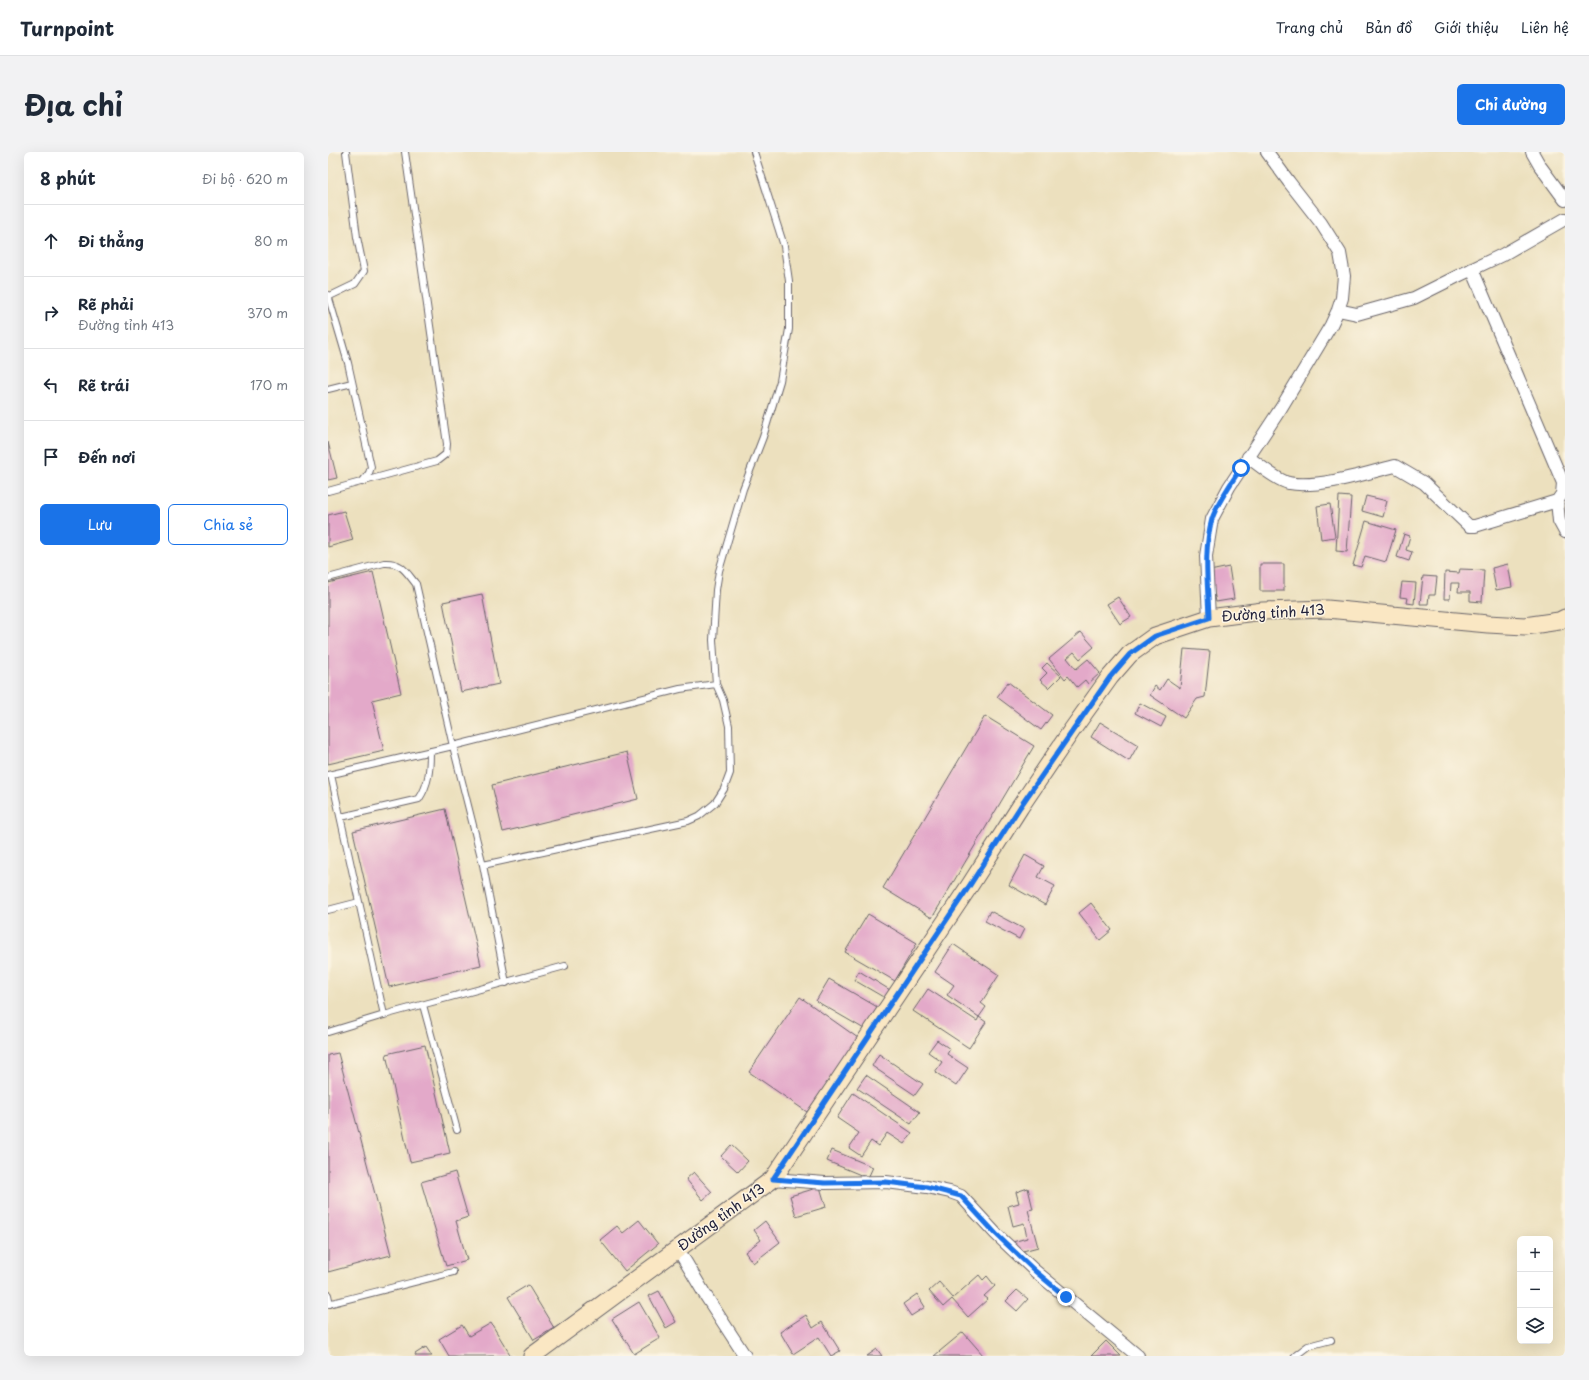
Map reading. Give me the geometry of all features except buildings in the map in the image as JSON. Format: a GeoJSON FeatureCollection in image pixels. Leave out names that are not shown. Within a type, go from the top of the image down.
{"type":"FeatureCollection","features":[{"type":"Feature","properties":{"kind":"main road","name":"Đường tỉnh 413"},"geometry":{"type":"LineString","coordinates":[[532,1356],[773,1179],[970,885],[1020,807],[1110,677],[1130,654],[1155,636],[1209,618],[1263,611],[1327,609],[1525,626],[1559,621],[1565,618]]}},
{"type":"Feature","properties":{"kind":"street"},"geometry":{"type":"LineString","coordinates":[[1209,618],[1206,556],[1212,519],[1229,486],[1281,408],[1331,325],[1342,298],[1344,276],[1340,253],[1321,223],[1267,152]]}},
{"type":"Feature","properties":{"kind":"street"},"geometry":{"type":"LineString","coordinates":[[1532,152],[1540,166],[1565,200]]}},
{"type":"Feature","properties":{"kind":"street"},"geometry":{"type":"LineString","coordinates":[[1338,310],[1357,314],[1414,298],[1502,255],[1565,219]]}},
{"type":"Feature","properties":{"kind":"street"},"geometry":{"type":"LineString","coordinates":[[1248,457],[1289,483],[1314,484],[1356,476],[1395,466],[1424,483],[1469,526],[1475,526],[1557,501],[1562,494],[1563,483],[1472,269]]}},
{"type":"Feature","properties":{"kind":"street"},"geometry":{"type":"LineString","coordinates":[[1557,501],[1559,521],[1565,532]]}},
{"type":"Feature","properties":{"kind":"street"},"geometry":{"type":"LineString","coordinates":[[773,1179],[825,1183],[886,1182],[927,1187],[961,1196],[996,1234],[1035,1271],[1138,1356]]}},
{"type":"Feature","properties":{"kind":"street"},"geometry":{"type":"LineString","coordinates":[[678,1249],[704,1293],[745,1356]]}},
{"type":"Feature","properties":{"kind":"lane"},"geometry":{"type":"LineString","coordinates":[[346,152],[356,230],[364,271],[355,284],[328,296],[348,363],[371,467],[367,477],[361,483]]}},
{"type":"Feature","properties":{"kind":"lane"},"geometry":{"type":"LineString","coordinates":[[328,491],[437,461],[446,454],[447,444],[405,152]]}},
{"type":"Feature","properties":{"kind":"lane"},"geometry":{"type":"LineString","coordinates":[[483,865],[688,821],[699,816],[715,803],[724,790],[730,773],[730,753],[729,726],[723,700],[716,684],[713,640],[718,571],[743,489],[763,437],[780,381],[789,329],[789,281],[784,246],[754,152]]}},
{"type":"Feature","properties":{"kind":"lane"},"geometry":{"type":"LineString","coordinates":[[328,389],[352,383]]}},
{"type":"Feature","properties":{"kind":"lane"},"geometry":{"type":"LineString","coordinates":[[328,578],[384,563],[394,562],[402,566],[416,584],[452,746],[483,865],[506,983]]}},
{"type":"Feature","properties":{"kind":"lane"},"geometry":{"type":"LineString","coordinates":[[384,1015],[358,902],[341,817],[329,775],[680,689],[716,684]]}},
{"type":"Feature","properties":{"kind":"lane"},"geometry":{"type":"LineString","coordinates":[[341,817],[419,799],[428,780],[430,751]]}},
{"type":"Feature","properties":{"kind":"lane"},"geometry":{"type":"LineString","coordinates":[[328,910],[358,902]]}},
{"type":"Feature","properties":{"kind":"lane"},"geometry":{"type":"LineString","coordinates":[[328,1032],[384,1015],[565,966]]}},
{"type":"Feature","properties":{"kind":"lane"},"geometry":{"type":"LineString","coordinates":[[423,1005],[457,1130]]}},
{"type":"Feature","properties":{"kind":"lane"},"geometry":{"type":"LineString","coordinates":[[328,1295],[329,1304],[452,1272]]}},
{"type":"Feature","properties":{"kind":"lane"},"geometry":{"type":"LineString","coordinates":[[1295,1356],[1308,1346],[1330,1340]]}},
{"type":"Feature","properties":{"kind":"route"},"geometry":{"type":"LineString","coordinates":[[1066,1297],[1035,1271],[996,1234],[961,1196],[927,1187],[886,1182],[825,1183],[773,1179],[970,885],[1020,807],[1110,677],[1130,654],[1155,636],[1209,618],[1206,556],[1212,519],[1229,486],[1241,468]]}}]}
